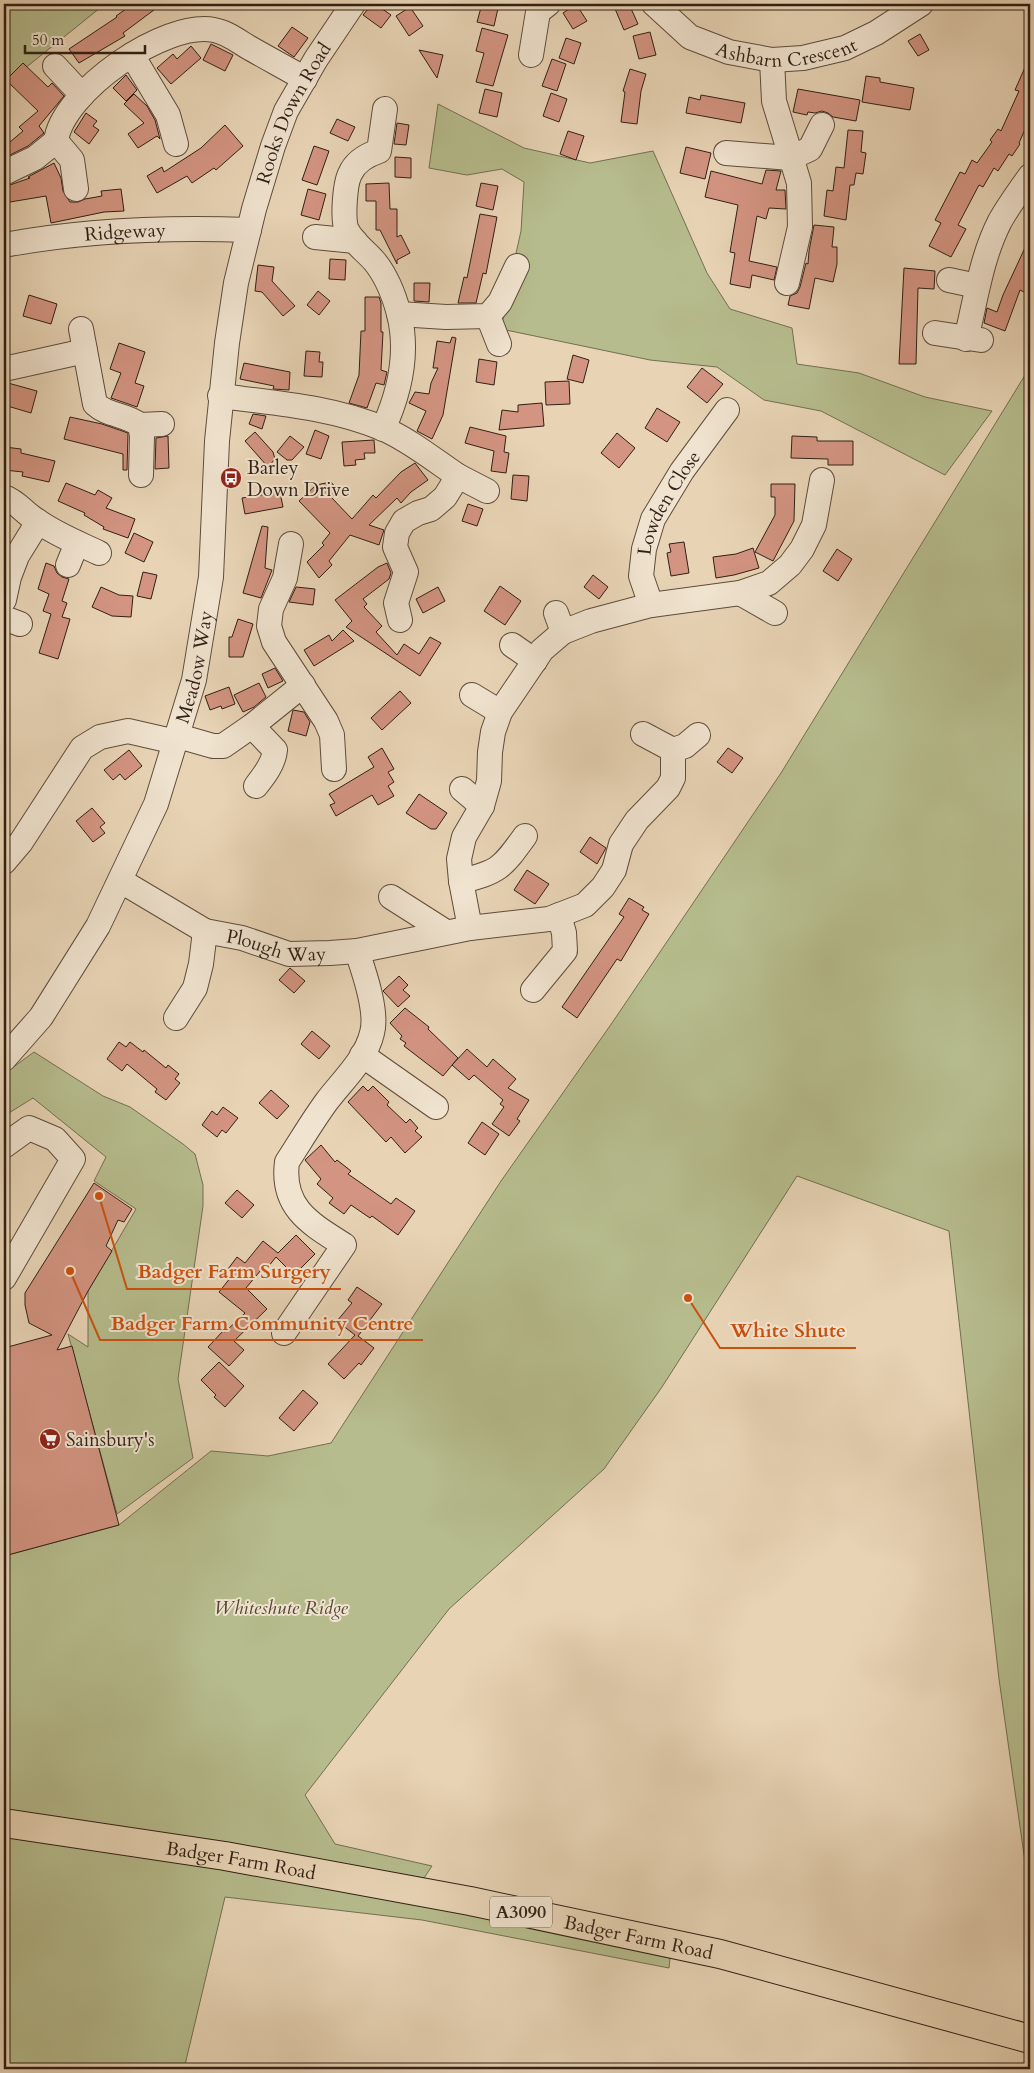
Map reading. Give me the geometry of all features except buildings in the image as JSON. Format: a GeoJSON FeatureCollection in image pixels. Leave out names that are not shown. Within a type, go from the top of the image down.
{"type":"FeatureCollection","features":[{"type":"Feature","properties":{"kind":"main road","name":"Badger Farm Road"},"geometry":{"type":"LineString","coordinates":[[4,1823],[225,1856],[470,1901],[720,1954],[1030,2039]]}},
{"type":"Feature","properties":{"kind":"street","name":"Rooks Down Road"},"geometry":{"type":"LineString","coordinates":[[249,230],[273,146],[286,111],[353,4]]}},
{"type":"Feature","properties":{"kind":"street"},"geometry":{"type":"LineString","coordinates":[[531,55],[538,12],[548,4]]}},
{"type":"Feature","properties":{"kind":"street","name":"Ashbarn Crescent"},"geometry":{"type":"LineString","coordinates":[[654,4],[690,37],[729,52],[772,60],[803,58],[845,48],[876,34],[912,6]]}},
{"type":"Feature","properties":{"kind":"street"},"geometry":{"type":"LineString","coordinates":[[4,173],[35,158],[56,141],[63,120],[82,94],[117,64],[169,35],[187,30],[215,30],[305,78]]}},
{"type":"Feature","properties":{"kind":"street"},"geometry":{"type":"LineString","coordinates":[[132,55],[168,115],[176,144]]}},
{"type":"Feature","properties":{"kind":"street"},"geometry":{"type":"LineString","coordinates":[[772,60],[774,101],[799,183],[800,227],[787,283]]}},
{"type":"Feature","properties":{"kind":"street"},"geometry":{"type":"LineString","coordinates":[[55,66],[82,94]]}},
{"type":"Feature","properties":{"kind":"street"},"geometry":{"type":"LineString","coordinates":[[383,429],[393,406],[404,365],[403,339],[399,314],[390,284],[374,262],[355,242],[347,231],[344,222],[349,174],[365,156],[379,152],[384,109]]}},
{"type":"Feature","properties":{"kind":"street"},"geometry":{"type":"LineString","coordinates":[[726,152],[790,158],[810,149],[822,125]]}},
{"type":"Feature","properties":{"kind":"street"},"geometry":{"type":"LineString","coordinates":[[56,141],[72,160],[76,189]]}},
{"type":"Feature","properties":{"kind":"street"},"geometry":{"type":"LineString","coordinates":[[935,333],[974,339],[977,286],[991,241],[1001,220],[1030,176]]}},
{"type":"Feature","properties":{"kind":"street","name":"Ridgeway"},"geometry":{"type":"LineString","coordinates":[[4,246],[98,232],[193,228],[249,230]]}},
{"type":"Feature","properties":{"kind":"street","name":"Meadow Way"},"geometry":{"type":"LineString","coordinates":[[9,1054],[41,1017],[98,926],[156,804],[177,739],[194,680],[211,577],[220,396],[236,283],[249,230]]}},
{"type":"Feature","properties":{"kind":"street"},"geometry":{"type":"LineString","coordinates":[[315,237],[355,242]]}},
{"type":"Feature","properties":{"kind":"street"},"geometry":{"type":"LineString","coordinates":[[399,314],[460,317],[488,316],[500,302],[517,266]]}},
{"type":"Feature","properties":{"kind":"street"},"geometry":{"type":"LineString","coordinates":[[949,280],[977,286]]}},
{"type":"Feature","properties":{"kind":"street"},"geometry":{"type":"LineString","coordinates":[[488,316],[499,344]]}},
{"type":"Feature","properties":{"kind":"street"},"geometry":{"type":"LineString","coordinates":[[4,369],[85,350],[95,404],[102,411],[125,416],[151,425],[142,436],[141,475]]}},
{"type":"Feature","properties":{"kind":"street"},"geometry":{"type":"LineString","coordinates":[[220,396],[297,406],[336,414],[383,429],[415,446],[458,476],[487,491]]}},
{"type":"Feature","properties":{"kind":"street","name":"Lowden Close"},"geometry":{"type":"LineString","coordinates":[[651,605],[641,576],[644,549],[652,519],[682,470],[727,410]]}},
{"type":"Feature","properties":{"kind":"street"},"geometry":{"type":"LineString","coordinates":[[400,620],[396,603],[406,572],[395,547],[397,533],[404,521],[418,513],[431,509],[445,498],[458,476]]}},
{"type":"Feature","properties":{"kind":"street"},"geometry":{"type":"LineString","coordinates":[[470,928],[460,882],[459,859],[464,837],[482,806],[489,781],[493,732],[500,712],[535,662],[559,622],[591,621],[651,605],[740,593],[769,583],[790,565],[802,549],[814,524],[823,480]]}},
{"type":"Feature","properties":{"kind":"street"},"geometry":{"type":"LineString","coordinates":[[4,497],[21,506],[38,522],[100,554]]}},
{"type":"Feature","properties":{"kind":"street"},"geometry":{"type":"LineString","coordinates":[[4,600],[9,577],[17,556],[38,522]]}},
{"type":"Feature","properties":{"kind":"street"},"geometry":{"type":"LineString","coordinates":[[68,565],[77,542]]}},
{"type":"Feature","properties":{"kind":"street"},"geometry":{"type":"LineString","coordinates":[[291,544],[285,578],[271,609],[269,626],[274,642],[326,720],[332,735],[334,769]]}},
{"type":"Feature","properties":{"kind":"street"},"geometry":{"type":"LineString","coordinates":[[740,593],[774,613]]}},
{"type":"Feature","properties":{"kind":"street"},"geometry":{"type":"LineString","coordinates":[[512,645],[535,662]]}},
{"type":"Feature","properties":{"kind":"street"},"geometry":{"type":"LineString","coordinates":[[4,862],[21,842],[82,748],[100,737],[128,731],[213,746],[223,746],[303,686]]}},
{"type":"Feature","properties":{"kind":"street"},"geometry":{"type":"LineString","coordinates":[[472,695],[500,712]]}},
{"type":"Feature","properties":{"kind":"street"},"geometry":{"type":"LineString","coordinates":[[252,726],[275,750],[275,755],[266,774],[256,786]]}},
{"type":"Feature","properties":{"kind":"street"},"geometry":{"type":"LineString","coordinates":[[644,734],[672,750],[685,746],[698,735]]}},
{"type":"Feature","properties":{"kind":"street","name":"Plough Way"},"geometry":{"type":"LineString","coordinates":[[121,881],[205,930],[242,938],[290,954],[357,951],[470,928],[549,919],[585,905],[603,887],[614,870],[621,844],[637,820],[668,788],[673,778],[672,750]]}},
{"type":"Feature","properties":{"kind":"street"},"geometry":{"type":"LineString","coordinates":[[462,790],[482,806]]}},
{"type":"Feature","properties":{"kind":"street"},"geometry":{"type":"LineString","coordinates":[[460,882],[488,875],[507,862],[525,836]]}},
{"type":"Feature","properties":{"kind":"street"},"geometry":{"type":"LineString","coordinates":[[390,897],[446,932]]}},
{"type":"Feature","properties":{"kind":"street"},"geometry":{"type":"LineString","coordinates":[[533,990],[565,951],[564,933],[559,915]]}},
{"type":"Feature","properties":{"kind":"street"},"geometry":{"type":"LineString","coordinates":[[176,1018],[195,988],[201,964],[205,930]]}},
{"type":"Feature","properties":{"kind":"street"},"geometry":{"type":"LineString","coordinates":[[284,1333],[349,1238],[309,1222],[293,1205],[288,1189],[286,1170],[287,1162],[310,1126],[362,1055],[372,1033],[371,1002],[357,951]]}},
{"type":"Feature","properties":{"kind":"street"},"geometry":{"type":"LineString","coordinates":[[362,1055],[436,1107]]}},
{"type":"Feature","properties":{"kind":"street"},"geometry":{"type":"LineString","coordinates":[[4,1146],[29,1128],[55,1138],[73,1159],[4,1278]]}},
{"type":"Feature","properties":{"kind":"green space"},"geometry":{"type":"Polygon","coordinates":[[[4,4],[105,4],[4,85],[4,4]]]}},
{"type":"Feature","properties":{"kind":"green space"},"geometry":{"type":"Polygon","coordinates":[[[438,104],[524,148],[590,163],[653,151],[707,273],[730,309],[792,328],[797,364],[859,373],[925,397],[992,411],[945,475],[821,411],[764,400],[717,367],[650,360],[501,329],[521,231],[524,182],[502,169],[467,175],[429,168],[438,104]]]}},
{"type":"Feature","properties":{"kind":"green space","name":"Whiteshute Ridge"},"geometry":{"type":"Polygon","coordinates":[[[1030,367],[1030,1677],[1025,1678],[1030,1712],[1030,1897],[999,1679],[949,1231],[797,1176],[662,1387],[604,1469],[449,1609],[305,1795],[335,1844],[432,1866],[424,1878],[4,1809],[4,1556],[119,1525],[211,1451],[268,1456],[331,1443],[501,1181],[612,1023],[781,773],[1030,367]]]}},
{"type":"Feature","properties":{"kind":"green space"},"geometry":{"type":"Polygon","coordinates":[[[34,1052],[103,1096],[130,1107],[183,1144],[195,1154],[203,1185],[203,1206],[178,1379],[193,1458],[117,1514],[68,1334],[88,1347],[88,1291],[136,1209],[94,1181],[106,1157],[33,1098],[4,1116],[4,1074],[34,1052]]]}},
{"type":"Feature","properties":{"kind":"green space"},"geometry":{"type":"Polygon","coordinates":[[[4,1837],[351,1888],[670,1958],[669,1968],[422,1920],[225,1897],[184,2069],[4,2069],[4,1837]]]}},
{"type":"Feature","properties":{"kind":"place","name":"Barley Down Drive"},"geometry":{"type":"Point","coordinates":[231,478]}},
{"type":"Feature","properties":{"kind":"place","name":"Badger Farm Surgery"},"geometry":{"type":"Point","coordinates":[99,1196]}},
{"type":"Feature","properties":{"kind":"place","name":"Badger Farm Community Centre"},"geometry":{"type":"Point","coordinates":[70,1271]}},
{"type":"Feature","properties":{"kind":"place","name":"White Shute"},"geometry":{"type":"Point","coordinates":[688,1298]}},
{"type":"Feature","properties":{"kind":"place","name":"Sainsbury's"},"geometry":{"type":"Point","coordinates":[50,1439]}}]}
